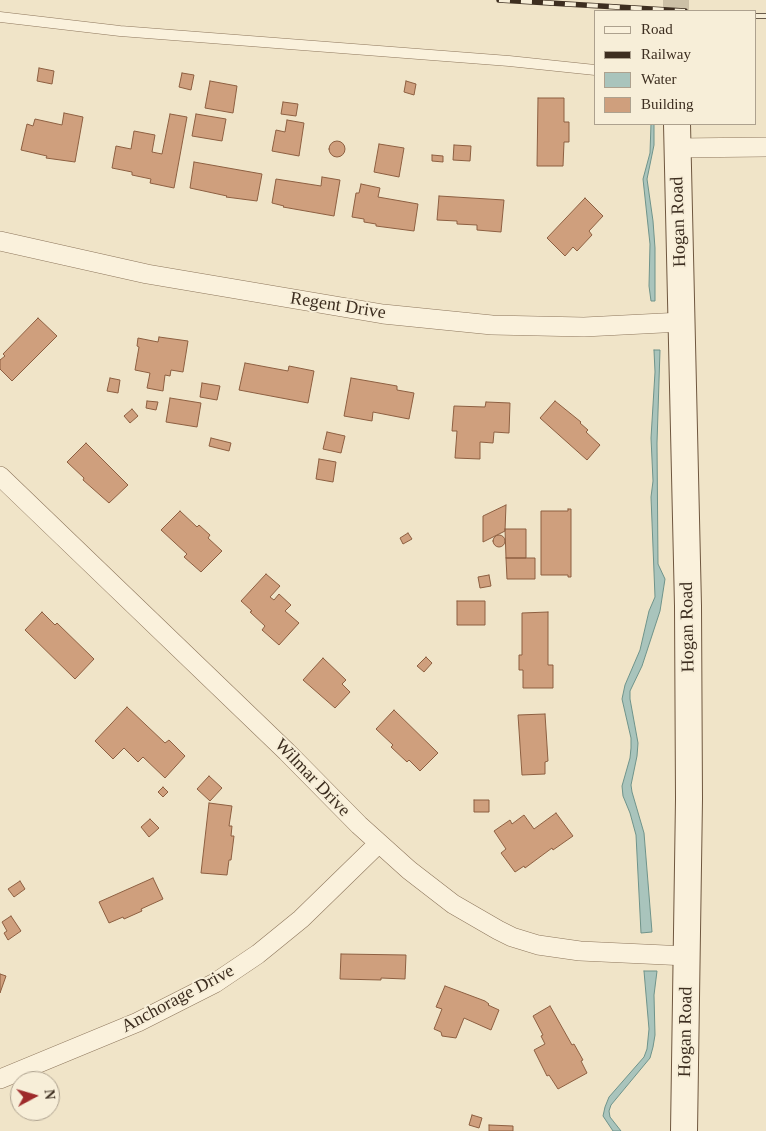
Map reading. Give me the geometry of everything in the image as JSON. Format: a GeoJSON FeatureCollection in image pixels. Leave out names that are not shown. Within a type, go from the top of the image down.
{"type":"FeatureCollection","features":[{"type":"Feature","properties":{"kind":"street"},"geometry":{"type":"LineString","coordinates":[[677,136],[766,147]]}},
{"type":"Feature","properties":{"kind":"street","name":"Hogan Road"},"geometry":{"type":"LineString","coordinates":[[677,136],[688,616],[687,956],[684,1131]]}},
{"type":"Feature","properties":{"kind":"street","name":"Regent Drive"},"geometry":{"type":"LineString","coordinates":[[0,241],[147,274],[383,314],[492,325],[584,327],[682,322]]}},
{"type":"Feature","properties":{"kind":"street","name":"Wilmar Drive"},"geometry":{"type":"LineString","coordinates":[[0,476],[288,752],[378,844],[453,904],[512,937],[538,945],[566,950],[687,956]]}},
{"type":"Feature","properties":{"kind":"street","name":"Anchorage Drive"},"geometry":{"type":"LineString","coordinates":[[0,1079],[138,1022],[215,983],[258,954],[295,924],[378,844]]}},
{"type":"Feature","properties":{"kind":"lane"},"geometry":{"type":"LineString","coordinates":[[0,17],[120,31],[509,61],[594,70]]}},
{"type":"Feature","properties":{"kind":"water"},"geometry":{"type":"Polygon","coordinates":[[[651,125],[654,125],[654,145],[647,179],[655,248],[655,301],[651,301],[649,286],[650,244],[643,179],[650,153],[651,125]]]}},
{"type":"Feature","properties":{"kind":"water"},"geometry":{"type":"Polygon","coordinates":[[[654,350],[660,350],[657,443],[658,564],[665,579],[660,611],[642,666],[630,691],[638,743],[631,785],[644,833],[652,932],[641,933],[636,835],[623,796],[622,786],[630,758],[631,738],[622,699],[625,685],[640,650],[649,611],[655,597],[651,497],[653,481],[651,438],[655,372],[654,350]]]}},
{"type":"Feature","properties":{"kind":"water"},"geometry":{"type":"Polygon","coordinates":[[[644,971],[657,971],[654,995],[655,1035],[653,1047],[650,1058],[611,1105],[610,1117],[621,1131],[613,1131],[603,1116],[609,1097],[644,1057],[647,1049],[649,1029],[644,971]]]}},
{"type":"Feature","properties":{"kind":"building"},"geometry":{"type":"Polygon","coordinates":[[[39,68],[54,71],[52,84],[37,81],[39,68]]]}},
{"type":"Feature","properties":{"kind":"building"},"geometry":{"type":"Polygon","coordinates":[[[182,73],[194,75],[191,90],[179,87],[182,73]]]}},
{"type":"Feature","properties":{"kind":"building"},"geometry":{"type":"Polygon","coordinates":[[[210,81],[237,86],[233,113],[205,108],[210,81]]]}},
{"type":"Feature","properties":{"kind":"building"},"geometry":{"type":"Polygon","coordinates":[[[406,81],[416,84],[414,95],[404,92],[406,81]]]}},
{"type":"Feature","properties":{"kind":"building"},"geometry":{"type":"Polygon","coordinates":[[[538,98],[564,98],[564,122],[569,122],[569,142],[564,142],[563,166],[537,166],[538,98]]]}},
{"type":"Feature","properties":{"kind":"building"},"geometry":{"type":"Polygon","coordinates":[[[283,102],[298,104],[296,116],[281,114],[283,102]]]}},
{"type":"Feature","properties":{"kind":"building"},"geometry":{"type":"Polygon","coordinates":[[[64,113],[83,117],[75,162],[46,158],[47,156],[21,150],[27,124],[33,126],[35,119],[62,125],[64,113]]]}},
{"type":"Feature","properties":{"kind":"building"},"geometry":{"type":"Polygon","coordinates":[[[170,114],[187,117],[174,188],[150,183],[151,179],[132,175],[132,172],[112,168],[116,146],[131,149],[134,131],[155,135],[152,152],[162,154],[170,114]]]}},
{"type":"Feature","properties":{"kind":"building"},"geometry":{"type":"Polygon","coordinates":[[[196,114],[226,119],[222,141],[192,136],[196,114]]]}},
{"type":"Feature","properties":{"kind":"building"},"geometry":{"type":"Polygon","coordinates":[[[287,120],[304,123],[299,156],[272,151],[276,130],[285,132],[287,120]]]}},
{"type":"Feature","properties":{"kind":"building"},"geometry":{"type":"Polygon","coordinates":[[[334,141],[340,141],[345,146],[343,155],[334,157],[329,152],[329,146],[334,141]]]}},
{"type":"Feature","properties":{"kind":"building"},"geometry":{"type":"Polygon","coordinates":[[[379,144],[404,148],[399,177],[374,172],[379,144]]]}},
{"type":"Feature","properties":{"kind":"building"},"geometry":{"type":"Polygon","coordinates":[[[454,145],[471,146],[470,161],[453,160],[454,145]]]}},
{"type":"Feature","properties":{"kind":"building"},"geometry":{"type":"Polygon","coordinates":[[[432,155],[443,156],[443,162],[432,161],[432,155]]]}},
{"type":"Feature","properties":{"kind":"building"},"geometry":{"type":"Polygon","coordinates":[[[194,162],[262,174],[257,201],[226,197],[190,188],[194,162]]]}},
{"type":"Feature","properties":{"kind":"building"},"geometry":{"type":"Polygon","coordinates":[[[322,177],[340,180],[334,216],[283,207],[272,203],[276,179],[321,186],[322,177]]]}},
{"type":"Feature","properties":{"kind":"building"},"geometry":{"type":"Polygon","coordinates":[[[361,184],[380,188],[378,197],[418,204],[414,231],[376,226],[376,224],[364,222],[364,219],[352,217],[356,193],[359,193],[361,184]]]}},
{"type":"Feature","properties":{"kind":"building"},"geometry":{"type":"Polygon","coordinates":[[[439,196],[504,200],[501,232],[477,230],[477,225],[457,224],[457,221],[437,220],[439,196]]]}},
{"type":"Feature","properties":{"kind":"building"},"geometry":{"type":"Polygon","coordinates":[[[585,198],[603,216],[589,231],[592,235],[577,251],[573,247],[565,256],[547,238],[585,198]]]}},
{"type":"Feature","properties":{"kind":"building"},"geometry":{"type":"Polygon","coordinates":[[[38,318],[57,336],[12,381],[0,369],[0,360],[5,356],[3,354],[38,318]]]}},
{"type":"Feature","properties":{"kind":"building"},"geometry":{"type":"Polygon","coordinates":[[[159,337],[188,341],[183,372],[171,370],[170,376],[165,375],[163,391],[147,388],[150,373],[135,370],[139,347],[137,346],[138,338],[158,342],[159,337]]]}},
{"type":"Feature","properties":{"kind":"building"},"geometry":{"type":"Polygon","coordinates":[[[245,363],[288,371],[289,366],[314,371],[308,403],[239,390],[245,363]]]}},
{"type":"Feature","properties":{"kind":"building"},"geometry":{"type":"Polygon","coordinates":[[[110,378],[120,380],[118,393],[107,391],[110,378]]]}},
{"type":"Feature","properties":{"kind":"building"},"geometry":{"type":"Polygon","coordinates":[[[351,378],[397,386],[397,390],[414,393],[409,419],[373,412],[372,421],[344,416],[351,378]]]}},
{"type":"Feature","properties":{"kind":"building"},"geometry":{"type":"Polygon","coordinates":[[[202,383],[220,386],[217,400],[200,397],[202,383]]]}},
{"type":"Feature","properties":{"kind":"building"},"geometry":{"type":"Polygon","coordinates":[[[170,398],[201,403],[197,427],[166,422],[170,398]]]}},
{"type":"Feature","properties":{"kind":"building"},"geometry":{"type":"Polygon","coordinates":[[[147,401],[158,402],[156,410],[146,408],[147,401]]]}},
{"type":"Feature","properties":{"kind":"building"},"geometry":{"type":"Polygon","coordinates":[[[555,401],[581,422],[588,430],[586,432],[600,445],[587,460],[540,418],[555,401]]]}},
{"type":"Feature","properties":{"kind":"building"},"geometry":{"type":"Polygon","coordinates":[[[486,402],[510,403],[509,433],[494,432],[493,443],[480,442],[480,459],[455,458],[457,431],[452,431],[454,406],[485,407],[486,402]]]}},
{"type":"Feature","properties":{"kind":"building"},"geometry":{"type":"Polygon","coordinates":[[[132,409],[138,416],[130,423],[124,416],[132,409]]]}},
{"type":"Feature","properties":{"kind":"building"},"geometry":{"type":"Polygon","coordinates":[[[327,432],[345,436],[341,453],[323,449],[327,432]]]}},
{"type":"Feature","properties":{"kind":"building"},"geometry":{"type":"Polygon","coordinates":[[[211,438],[231,443],[229,451],[209,446],[211,438]]]}},
{"type":"Feature","properties":{"kind":"building"},"geometry":{"type":"Polygon","coordinates":[[[86,443],[128,485],[109,503],[83,480],[84,478],[67,462],[86,443]]]}},
{"type":"Feature","properties":{"kind":"building"},"geometry":{"type":"Polygon","coordinates":[[[319,459],[336,462],[333,482],[316,479],[319,459]]]}},
{"type":"Feature","properties":{"kind":"building"},"geometry":{"type":"Polygon","coordinates":[[[506,505],[505,531],[483,542],[483,516],[506,505]]]}},
{"type":"Feature","properties":{"kind":"building"},"geometry":{"type":"Polygon","coordinates":[[[568,509],[571,509],[571,577],[568,577],[568,575],[541,575],[541,511],[568,511],[568,509]]]}},
{"type":"Feature","properties":{"kind":"building"},"geometry":{"type":"Polygon","coordinates":[[[180,511],[197,527],[199,525],[210,535],[208,538],[222,551],[201,572],[184,557],[187,554],[161,530],[180,511]]]}},
{"type":"Feature","properties":{"kind":"building"},"geometry":{"type":"Polygon","coordinates":[[[505,529],[526,529],[526,558],[506,558],[505,529]]]}},
{"type":"Feature","properties":{"kind":"building"},"geometry":{"type":"Polygon","coordinates":[[[408,533],[412,539],[403,544],[400,538],[408,533]]]}},
{"type":"Feature","properties":{"kind":"building"},"geometry":{"type":"Polygon","coordinates":[[[497,535],[501,535],[505,541],[501,547],[497,547],[493,543],[493,539],[497,535]]]}},
{"type":"Feature","properties":{"kind":"building"},"geometry":{"type":"Polygon","coordinates":[[[506,558],[535,558],[535,579],[507,579],[506,558]]]}},
{"type":"Feature","properties":{"kind":"building"},"geometry":{"type":"Polygon","coordinates":[[[266,574],[280,586],[270,597],[274,600],[279,594],[291,605],[285,611],[299,623],[279,645],[262,630],[265,626],[241,601],[266,574]]]}},
{"type":"Feature","properties":{"kind":"building"},"geometry":{"type":"Polygon","coordinates":[[[489,575],[491,586],[480,588],[478,577],[489,575]]]}},
{"type":"Feature","properties":{"kind":"building"},"geometry":{"type":"Polygon","coordinates":[[[457,601],[485,601],[485,625],[457,625],[457,601]]]}},
{"type":"Feature","properties":{"kind":"building"},"geometry":{"type":"Polygon","coordinates":[[[42,612],[55,625],[57,623],[94,659],[75,679],[25,630],[42,612]]]}},
{"type":"Feature","properties":{"kind":"building"},"geometry":{"type":"Polygon","coordinates":[[[548,612],[548,665],[553,665],[553,688],[523,688],[523,670],[519,670],[519,655],[522,655],[522,613],[548,612]]]}},
{"type":"Feature","properties":{"kind":"building"},"geometry":{"type":"Polygon","coordinates":[[[426,657],[432,663],[424,672],[417,666],[426,657]]]}},
{"type":"Feature","properties":{"kind":"building"},"geometry":{"type":"Polygon","coordinates":[[[323,658],[346,680],[342,684],[350,692],[335,708],[303,680],[323,658]]]}},
{"type":"Feature","properties":{"kind":"building"},"geometry":{"type":"Polygon","coordinates":[[[127,707],[165,743],[169,740],[185,756],[165,778],[143,757],[138,762],[124,748],[113,759],[95,741],[127,707]]]}},
{"type":"Feature","properties":{"kind":"building"},"geometry":{"type":"Polygon","coordinates":[[[394,710],[438,753],[420,771],[391,747],[393,745],[376,729],[394,710]]]}},
{"type":"Feature","properties":{"kind":"building"},"geometry":{"type":"Polygon","coordinates":[[[545,714],[548,761],[545,762],[545,774],[522,775],[518,715],[545,714]]]}},
{"type":"Feature","properties":{"kind":"building"},"geometry":{"type":"Polygon","coordinates":[[[209,776],[222,788],[210,801],[197,789],[209,776]]]}},
{"type":"Feature","properties":{"kind":"building"},"geometry":{"type":"Polygon","coordinates":[[[163,787],[168,792],[163,797],[158,792],[163,787]]]}},
{"type":"Feature","properties":{"kind":"building"},"geometry":{"type":"Polygon","coordinates":[[[474,800],[489,800],[489,812],[474,812],[474,800]]]}},
{"type":"Feature","properties":{"kind":"building"},"geometry":{"type":"Polygon","coordinates":[[[209,803],[232,806],[229,826],[232,826],[231,836],[234,836],[227,875],[201,873],[209,803]]]}},
{"type":"Feature","properties":{"kind":"building"},"geometry":{"type":"Polygon","coordinates":[[[556,813],[573,836],[553,850],[552,848],[525,868],[524,866],[515,872],[501,853],[506,849],[494,831],[510,820],[512,824],[524,815],[534,829],[556,813]]]}},
{"type":"Feature","properties":{"kind":"building"},"geometry":{"type":"Polygon","coordinates":[[[150,819],[159,828],[149,837],[141,827],[150,819]]]}},
{"type":"Feature","properties":{"kind":"building"},"geometry":{"type":"Polygon","coordinates":[[[153,878],[163,899],[124,919],[123,917],[109,923],[99,902],[153,878]]]}},
{"type":"Feature","properties":{"kind":"building"},"geometry":{"type":"Polygon","coordinates":[[[20,881],[25,889],[14,897],[8,889],[20,881]]]}},
{"type":"Feature","properties":{"kind":"building"},"geometry":{"type":"Polygon","coordinates":[[[11,916],[21,931],[8,940],[4,933],[7,931],[2,922],[11,916]]]}},
{"type":"Feature","properties":{"kind":"building"},"geometry":{"type":"Polygon","coordinates":[[[341,954],[406,955],[405,979],[340,979],[341,954]]]}},
{"type":"Feature","properties":{"kind":"building"},"geometry":{"type":"Polygon","coordinates":[[[0,974],[6,976],[0,993],[0,974]]]}},
{"type":"Feature","properties":{"kind":"building"},"geometry":{"type":"Polygon","coordinates":[[[445,986],[485,1001],[488,1005],[499,1010],[491,1030],[464,1018],[456,1038],[442,1036],[441,1032],[434,1029],[442,1009],[436,1007],[445,986]]]}},
{"type":"Feature","properties":{"kind":"building"},"geometry":{"type":"Polygon","coordinates":[[[550,1006],[572,1045],[574,1044],[583,1060],[581,1061],[587,1073],[558,1089],[549,1075],[547,1076],[534,1050],[545,1044],[541,1036],[543,1035],[533,1016],[550,1006]]]}},
{"type":"Feature","properties":{"kind":"building"},"geometry":{"type":"Polygon","coordinates":[[[472,1115],[482,1118],[479,1128],[469,1125],[472,1115]]]}},
{"type":"Feature","properties":{"kind":"building"},"geometry":{"type":"Polygon","coordinates":[[[489,1125],[513,1126],[513,1131],[489,1131],[489,1125]]]}},
{"type":"Feature","properties":{"kind":"tunnel"},"geometry":{"type":"LineString","coordinates":[[676,0],[676,10]]}},
{"type":"Feature","properties":{"kind":"railway"},"geometry":{"type":"LineString","coordinates":[[499,0],[668,10]]}},
{"type":"Feature","properties":{"kind":"railway"},"geometry":{"type":"LineString","coordinates":[[756,16],[766,16]]}}]}
